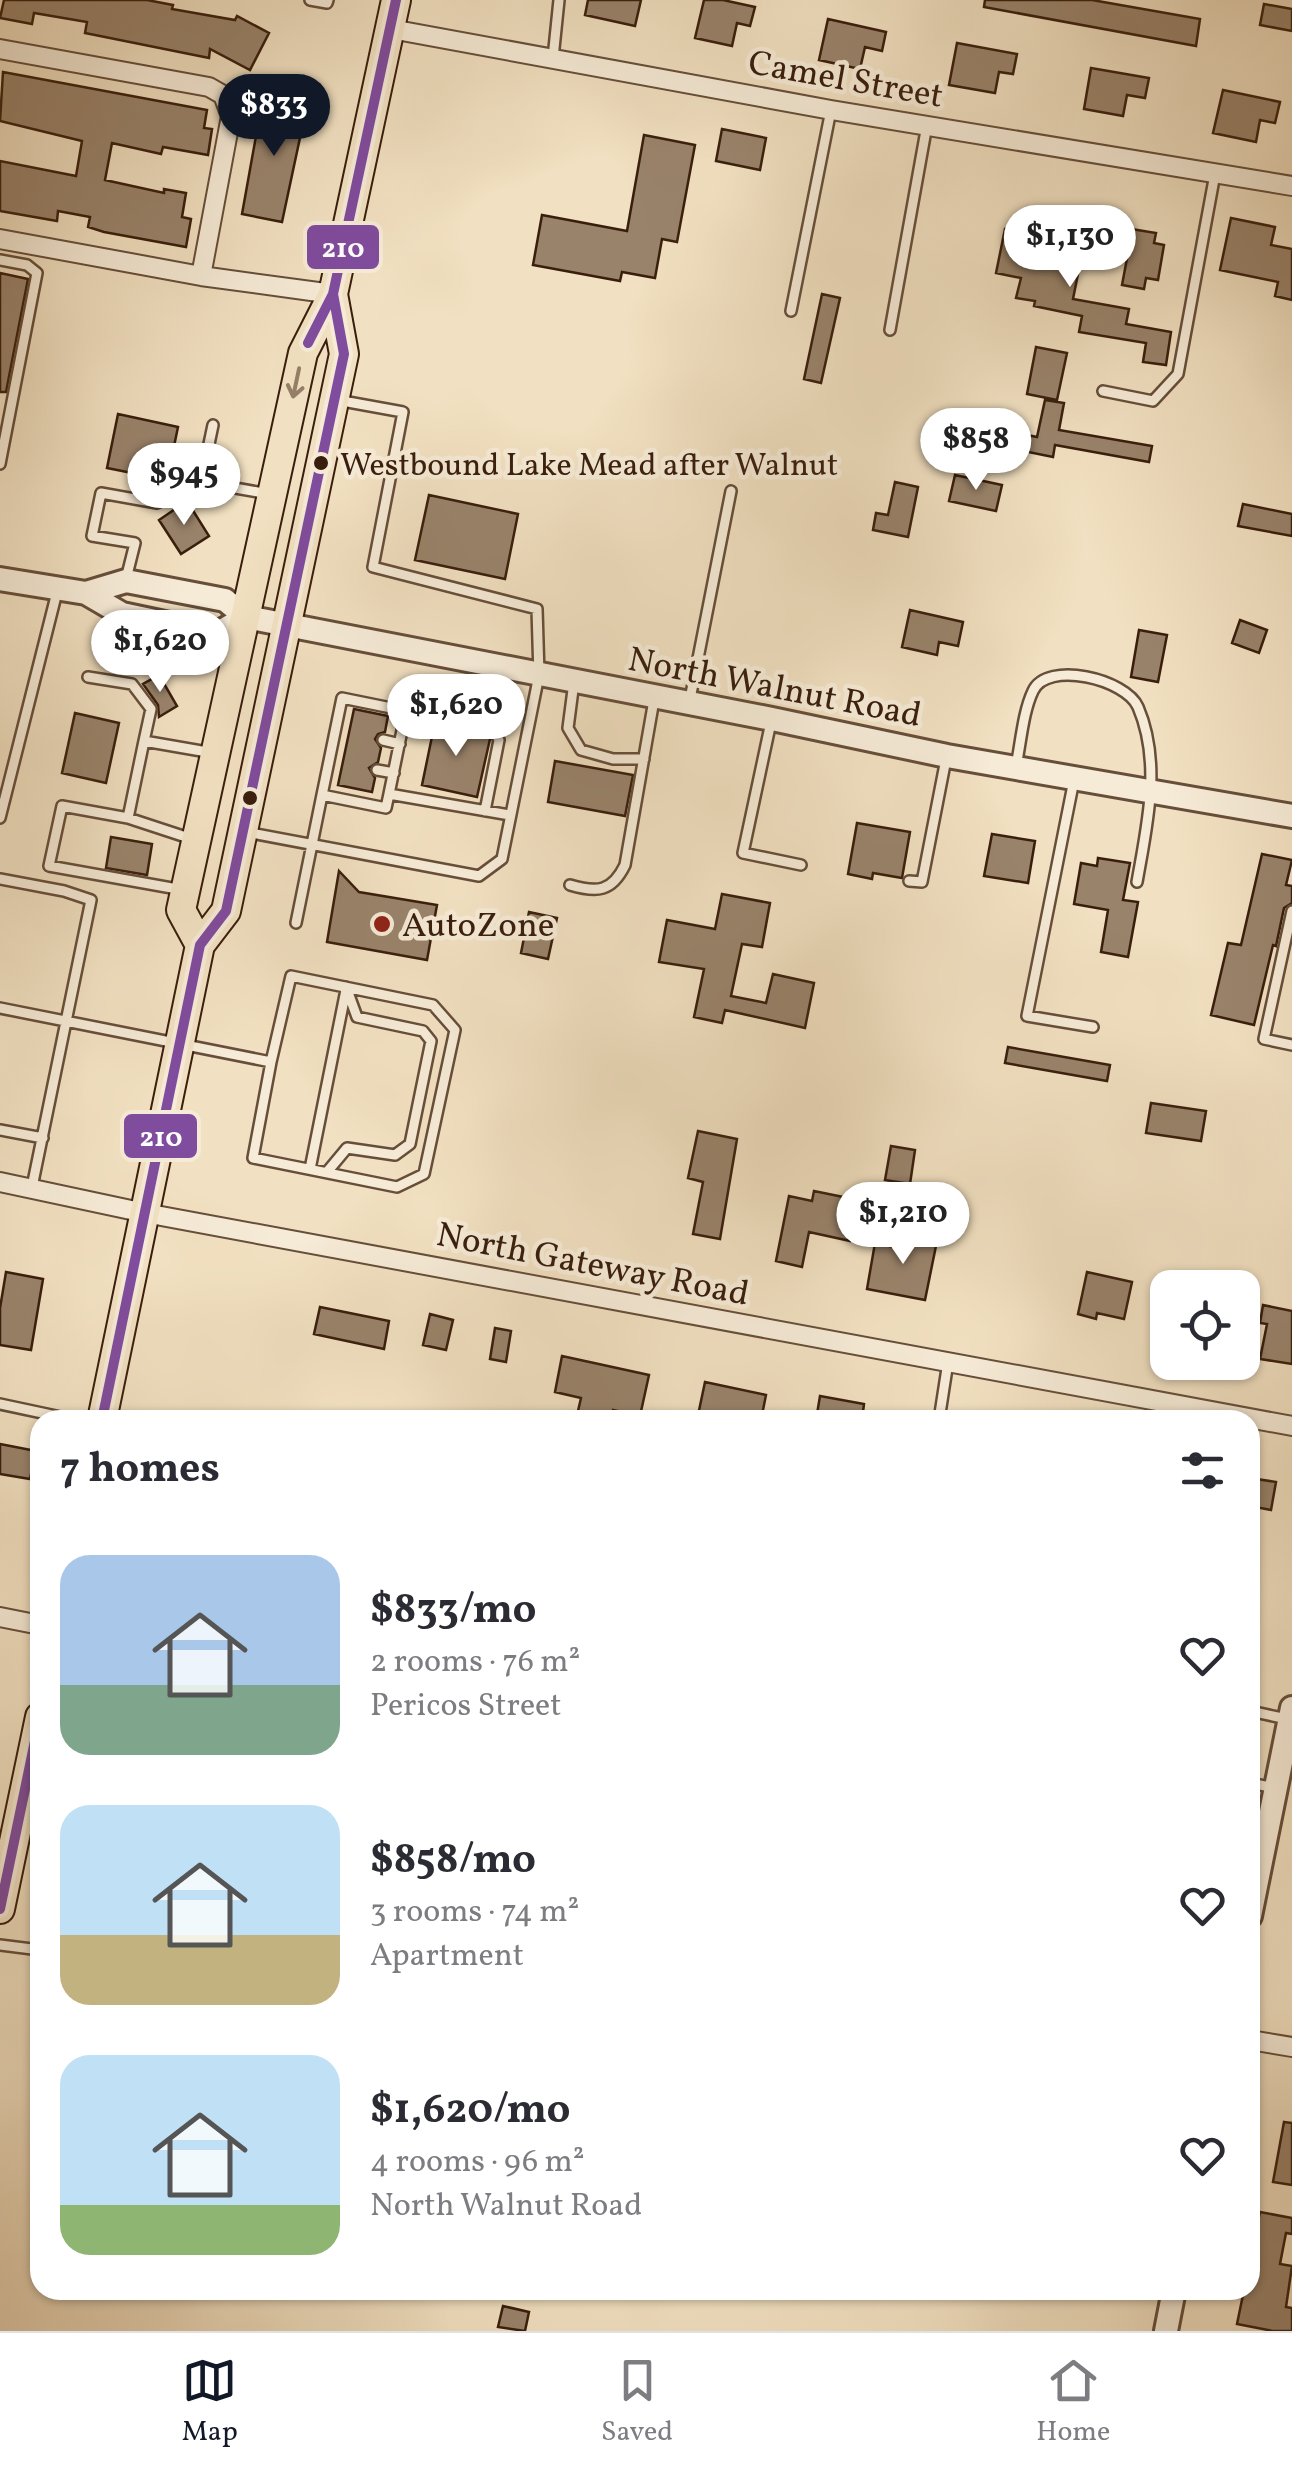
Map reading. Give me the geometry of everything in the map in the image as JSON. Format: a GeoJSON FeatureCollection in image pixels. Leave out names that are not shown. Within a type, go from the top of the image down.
{"type":"FeatureCollection","features":[{"type":"Feature","properties":{"kind":"main road"},"geometry":{"type":"LineString","coordinates":[[200,945],[181,910],[302,353],[333,294],[396,0]]}},
{"type":"Feature","properties":{"kind":"main road"},"geometry":{"type":"LineString","coordinates":[[104,1410],[200,945],[226,911],[344,354],[333,294]]}},
{"type":"Feature","properties":{"kind":"main road"},"geometry":{"type":"LineString","coordinates":[[0,1909],[30,1764]]}},
{"type":"Feature","properties":{"kind":"street","name":"Camel Street"},"geometry":{"type":"LineString","coordinates":[[390,29],[831,110],[1292,186]]}},
{"type":"Feature","properties":{"kind":"street"},"geometry":{"type":"LineString","coordinates":[[0,49],[209,87],[223,95],[231,116],[202,276]]}},
{"type":"Feature","properties":{"kind":"street"},"geometry":{"type":"LineString","coordinates":[[0,239],[202,276],[333,294]]}},
{"type":"Feature","properties":{"kind":"street","name":"North Walnut Road"},"geometry":{"type":"LineString","coordinates":[[0,579],[86,594],[122,614],[206,632],[218,633],[246,617]]}},
{"type":"Feature","properties":{"kind":"street","name":"North Walnut Road"},"geometry":{"type":"LineString","coordinates":[[86,594],[126,581],[225,600],[246,617],[1015,769],[1292,816]]}},
{"type":"Feature","properties":{"kind":"street","name":"North Gateway Road"},"geometry":{"type":"LineString","coordinates":[[0,1182],[145,1213],[1206,1410]]}},
{"type":"Feature","properties":{"kind":"street","name":"North Gateway Road"},"geometry":{"type":"LineString","coordinates":[[1260,1420],[1292,1426]]}},
{"type":"Feature","properties":{"kind":"street"},"geometry":{"type":"LineString","coordinates":[[0,1617],[30,1623]]}},
{"type":"Feature","properties":{"kind":"street"},"geometry":{"type":"LineString","coordinates":[[1260,1865],[1291,1714]]}},
{"type":"Feature","properties":{"kind":"street"},"geometry":{"type":"LineString","coordinates":[[1260,2042],[1292,2048]]}},
{"type":"Feature","properties":{"kind":"street"},"geometry":{"type":"LineString","coordinates":[[1166,2331],[1172,2300]]}},
{"type":"Feature","properties":{"kind":"lane"},"geometry":{"type":"LineString","coordinates":[[310,0],[328,0]]}},
{"type":"Feature","properties":{"kind":"lane"},"geometry":{"type":"LineString","coordinates":[[553,58],[559,0]]}},
{"type":"Feature","properties":{"kind":"lane"},"geometry":{"type":"LineString","coordinates":[[792,311],[831,110]]}},
{"type":"Feature","properties":{"kind":"lane"},"geometry":{"type":"LineString","coordinates":[[890,330],[927,125]]}},
{"type":"Feature","properties":{"kind":"lane"},"geometry":{"type":"LineString","coordinates":[[1103,391],[1153,400],[1178,374],[1215,171]]}},
{"type":"Feature","properties":{"kind":"lane"},"geometry":{"type":"LineString","coordinates":[[0,260],[27,265],[37,273],[0,464]]}},
{"type":"Feature","properties":{"kind":"lane"},"geometry":{"type":"LineString","coordinates":[[243,832],[480,876],[502,859],[539,675],[537,609],[373,568],[403,412],[334,400]]}},
{"type":"Feature","properties":{"kind":"lane"},"geometry":{"type":"LineString","coordinates":[[201,482],[213,424]]}},
{"type":"Feature","properties":{"kind":"lane"},"geometry":{"type":"LineString","coordinates":[[126,581],[135,542],[92,536],[101,493],[157,503],[201,482],[272,494]]}},
{"type":"Feature","properties":{"kind":"lane"},"geometry":{"type":"LineString","coordinates":[[689,704],[731,491]]}},
{"type":"Feature","properties":{"kind":"lane"},"geometry":{"type":"LineString","coordinates":[[0,818],[57,589]]}},
{"type":"Feature","properties":{"kind":"lane"},"geometry":{"type":"LineString","coordinates":[[1015,769],[1033,688],[1048,676],[1074,675],[1120,686],[1137,704],[1146,736],[1152,794],[1138,882]]}},
{"type":"Feature","properties":{"kind":"lane"},"geometry":{"type":"LineString","coordinates":[[88,677],[132,684],[151,709],[128,818]]}},
{"type":"Feature","properties":{"kind":"lane"},"geometry":{"type":"LineString","coordinates":[[574,682],[568,728],[581,750],[613,759],[644,759]]}},
{"type":"Feature","properties":{"kind":"lane"},"geometry":{"type":"LineString","coordinates":[[296,923],[342,698],[491,725],[499,740],[485,811]]}},
{"type":"Feature","properties":{"kind":"lane"},"geometry":{"type":"LineString","coordinates":[[570,885],[598,892],[609,888],[620,876],[628,854],[654,698]]}},
{"type":"Feature","properties":{"kind":"lane"},"geometry":{"type":"LineString","coordinates":[[322,796],[386,808],[406,711]]}},
{"type":"Feature","properties":{"kind":"lane"},"geometry":{"type":"LineString","coordinates":[[772,719],[743,854],[800,864]]}},
{"type":"Feature","properties":{"kind":"lane"},"geometry":{"type":"LineString","coordinates":[[335,730],[348,733]]}},
{"type":"Feature","properties":{"kind":"lane"},"geometry":{"type":"LineString","coordinates":[[384,740],[400,744]]}},
{"type":"Feature","properties":{"kind":"lane"},"geometry":{"type":"LineString","coordinates":[[144,742],[216,754]]}},
{"type":"Feature","properties":{"kind":"lane"},"geometry":{"type":"LineString","coordinates":[[909,880],[922,882],[947,756]]}},
{"type":"Feature","properties":{"kind":"lane"},"geometry":{"type":"LineString","coordinates":[[329,760],[341,763]]}},
{"type":"Feature","properties":{"kind":"lane"},"geometry":{"type":"LineString","coordinates":[[378,770],[394,773]]}},
{"type":"Feature","properties":{"kind":"lane"},"geometry":{"type":"LineString","coordinates":[[1074,780],[1027,1016],[1093,1028]]}},
{"type":"Feature","properties":{"kind":"lane"},"geometry":{"type":"LineString","coordinates":[[389,794],[510,815]]}},
{"type":"Feature","properties":{"kind":"lane"},"geometry":{"type":"LineString","coordinates":[[186,891],[49,866],[62,806],[128,818],[196,840]]}},
{"type":"Feature","properties":{"kind":"lane"},"geometry":{"type":"LineString","coordinates":[[0,879],[90,900],[32,1187]]}},
{"type":"Feature","properties":{"kind":"lane"},"geometry":{"type":"LineString","coordinates":[[1292,911],[1264,1039],[1292,1045]]}},
{"type":"Feature","properties":{"kind":"lane"},"geometry":{"type":"LineString","coordinates":[[290,976],[433,1005],[455,1030],[424,1174],[396,1188],[253,1158],[276,1037],[290,976]]}},
{"type":"Feature","properties":{"kind":"lane"},"geometry":{"type":"LineString","coordinates":[[310,1169],[318,1103],[346,987]]}},
{"type":"Feature","properties":{"kind":"lane"},"geometry":{"type":"LineString","coordinates":[[326,1172],[347,1148],[395,1155],[410,1144],[431,1042],[423,1031],[357,1016],[346,987]]}},
{"type":"Feature","properties":{"kind":"lane"},"geometry":{"type":"LineString","coordinates":[[0,1008],[180,1043],[282,1071]]}},
{"type":"Feature","properties":{"kind":"lane"},"geometry":{"type":"LineString","coordinates":[[276,1037],[289,1039]]}},
{"type":"Feature","properties":{"kind":"lane"},"geometry":{"type":"LineString","coordinates":[[264,1100],[276,1100]]}},
{"type":"Feature","properties":{"kind":"lane"},"geometry":{"type":"LineString","coordinates":[[0,1130],[43,1138]]}},
{"type":"Feature","properties":{"kind":"lane"},"geometry":{"type":"LineString","coordinates":[[940,1410],[948,1362]]}},
{"type":"Feature","properties":{"kind":"lane"},"geometry":{"type":"LineString","coordinates":[[0,1404],[30,1410]]}},
{"type":"Feature","properties":{"kind":"lane"},"geometry":{"type":"LineString","coordinates":[[1260,1712],[1291,1714]]}},
{"type":"Feature","properties":{"kind":"lane"},"geometry":{"type":"LineString","coordinates":[[1260,1785],[1275,1788]]}},
{"type":"Feature","properties":{"kind":"lane"},"geometry":{"type":"LineString","coordinates":[[0,1945],[30,1949]]}},
{"type":"Feature","properties":{"kind":"building"},"geometry":{"type":"Polygon","coordinates":[[[4,0],[147,0],[173,5],[172,9],[235,20],[237,16],[269,33],[250,70],[210,49],[209,58],[85,33],[87,22],[34,13],[32,24],[0,18],[4,0]]]}},
{"type":"Feature","properties":{"kind":"building"},"geometry":{"type":"Polygon","coordinates":[[[588,0],[641,0],[635,26],[585,15],[588,0]]]}},
{"type":"Feature","properties":{"kind":"building"},"geometry":{"type":"Polygon","coordinates":[[[704,0],[755,7],[750,26],[737,23],[732,46],[695,38],[704,0]]]}},
{"type":"Feature","properties":{"kind":"building"},"geometry":{"type":"Polygon","coordinates":[[[985,0],[1092,0],[1200,19],[1196,46],[984,7],[985,0]]]}},
{"type":"Feature","properties":{"kind":"building"},"geometry":{"type":"Polygon","coordinates":[[[1264,4],[1292,9],[1292,31],[1260,25],[1264,4]]]}},
{"type":"Feature","properties":{"kind":"building"},"geometry":{"type":"Polygon","coordinates":[[[828,19],[886,32],[882,51],[865,47],[860,69],[819,60],[828,19]]]}},
{"type":"Feature","properties":{"kind":"building"},"geometry":{"type":"Polygon","coordinates":[[[957,43],[1017,54],[1013,74],[999,72],[995,93],[949,85],[957,43]]]}},
{"type":"Feature","properties":{"kind":"building"},"geometry":{"type":"Polygon","coordinates":[[[1091,68],[1149,78],[1145,98],[1127,95],[1123,116],[1084,109],[1091,68]]]}},
{"type":"Feature","properties":{"kind":"building"},"geometry":{"type":"Polygon","coordinates":[[[3,72],[207,110],[204,128],[212,129],[208,155],[163,147],[161,154],[112,143],[105,180],[164,193],[164,189],[186,193],[182,217],[191,219],[186,247],[88,227],[90,217],[58,211],[57,221],[0,211],[0,161],[76,176],[82,141],[0,121],[3,72]]]}},
{"type":"Feature","properties":{"kind":"building"},"geometry":{"type":"Polygon","coordinates":[[[1223,90],[1280,102],[1275,123],[1260,120],[1256,142],[1213,133],[1223,90]]]}},
{"type":"Feature","properties":{"kind":"building"},"geometry":{"type":"Polygon","coordinates":[[[263,97],[307,105],[282,222],[242,214],[263,97]]]}},
{"type":"Feature","properties":{"kind":"building"},"geometry":{"type":"Polygon","coordinates":[[[722,129],[766,138],[760,170],[716,161],[722,129]]]}},
{"type":"Feature","properties":{"kind":"building"},"geometry":{"type":"Polygon","coordinates":[[[644,135],[695,145],[677,242],[662,239],[655,278],[622,272],[620,281],[533,265],[542,215],[627,231],[644,135]]]}},
{"type":"Feature","properties":{"kind":"building"},"geometry":{"type":"Polygon","coordinates":[[[1231,218],[1275,227],[1271,245],[1292,249],[1292,300],[1275,296],[1278,282],[1220,270],[1231,218]]]}},
{"type":"Feature","properties":{"kind":"building"},"geometry":{"type":"Polygon","coordinates":[[[1113,226],[1156,233],[1154,243],[1164,245],[1158,280],[1146,278],[1144,289],[1122,285],[1128,253],[1108,249],[1113,226]]]}},
{"type":"Feature","properties":{"kind":"building"},"geometry":{"type":"Polygon","coordinates":[[[1005,229],[1084,244],[1073,299],[1129,309],[1126,324],[1171,332],[1166,365],[1143,362],[1146,343],[1079,332],[1082,316],[1016,298],[1021,278],[996,273],[1005,229]]]}},
{"type":"Feature","properties":{"kind":"building"},"geometry":{"type":"Polygon","coordinates":[[[0,273],[28,279],[6,392],[0,392],[0,273]]]}},
{"type":"Feature","properties":{"kind":"building"},"geometry":{"type":"Polygon","coordinates":[[[822,294],[840,298],[821,383],[804,379],[822,294]]]}},
{"type":"Feature","properties":{"kind":"building"},"geometry":{"type":"Polygon","coordinates":[[[1036,347],[1067,353],[1057,400],[1027,394],[1036,347]]]}},
{"type":"Feature","properties":{"kind":"building"},"geometry":{"type":"Polygon","coordinates":[[[1045,400],[1064,403],[1059,430],[1152,446],[1149,462],[1055,445],[1053,457],[933,433],[936,416],[1037,437],[1045,400]]]}},
{"type":"Feature","properties":{"kind":"building"},"geometry":{"type":"Polygon","coordinates":[[[118,414],[178,427],[167,480],[107,468],[118,414]]]}},
{"type":"Feature","properties":{"kind":"building"},"geometry":{"type":"Polygon","coordinates":[[[955,475],[1002,485],[996,511],[949,501],[955,475]]]}},
{"type":"Feature","properties":{"kind":"building"},"geometry":{"type":"Polygon","coordinates":[[[895,482],[918,487],[908,537],[873,530],[876,513],[888,515],[895,482]]]}},
{"type":"Feature","properties":{"kind":"building"},"geometry":{"type":"Polygon","coordinates":[[[429,495],[518,514],[505,579],[415,560],[429,495]]]}},
{"type":"Feature","properties":{"kind":"building"},"geometry":{"type":"Polygon","coordinates":[[[187,501],[209,536],[181,554],[159,520],[187,501]]]}},
{"type":"Feature","properties":{"kind":"building"},"geometry":{"type":"Polygon","coordinates":[[[1243,504],[1292,514],[1292,536],[1238,526],[1243,504]]]}},
{"type":"Feature","properties":{"kind":"building"},"geometry":{"type":"Polygon","coordinates":[[[910,610],[963,622],[958,646],[939,642],[937,655],[902,647],[910,610]]]}},
{"type":"Feature","properties":{"kind":"building"},"geometry":{"type":"Polygon","coordinates":[[[1240,620],[1267,630],[1259,653],[1232,643],[1240,620]]]}},
{"type":"Feature","properties":{"kind":"building"},"geometry":{"type":"Polygon","coordinates":[[[1139,630],[1167,635],[1158,682],[1131,677],[1139,630]]]}},
{"type":"Feature","properties":{"kind":"building"},"geometry":{"type":"Polygon","coordinates":[[[159,675],[177,706],[159,717],[158,705],[143,684],[159,675]]]}},
{"type":"Feature","properties":{"kind":"building"},"geometry":{"type":"Polygon","coordinates":[[[354,709],[388,716],[385,732],[375,739],[381,748],[378,762],[369,768],[375,778],[372,792],[338,785],[354,709]]]}},
{"type":"Feature","properties":{"kind":"building"},"geometry":{"type":"Polygon","coordinates":[[[75,713],[119,723],[106,783],[62,773],[75,713]]]}},
{"type":"Feature","properties":{"kind":"building"},"geometry":{"type":"Polygon","coordinates":[[[435,722],[486,732],[490,739],[477,797],[422,785],[435,722]]]}},
{"type":"Feature","properties":{"kind":"building"},"geometry":{"type":"Polygon","coordinates":[[[555,761],[633,775],[625,816],[548,802],[555,761]]]}},
{"type":"Feature","properties":{"kind":"building"},"geometry":{"type":"Polygon","coordinates":[[[857,823],[910,832],[902,878],[873,873],[872,879],[848,874],[857,823]]]}},
{"type":"Feature","properties":{"kind":"building"},"geometry":{"type":"Polygon","coordinates":[[[992,834],[1035,841],[1028,883],[984,876],[992,834]]]}},
{"type":"Feature","properties":{"kind":"building"},"geometry":{"type":"Polygon","coordinates":[[[111,837],[152,844],[147,875],[106,868],[111,837]]]}},
{"type":"Feature","properties":{"kind":"building"},"geometry":{"type":"Polygon","coordinates":[[[1262,854],[1292,860],[1286,885],[1292,886],[1292,903],[1284,908],[1254,1025],[1211,1015],[1228,943],[1241,945],[1262,854]]]}},
{"type":"Feature","properties":{"kind":"building"},"geometry":{"type":"Polygon","coordinates":[[[1098,858],[1130,863],[1123,900],[1138,902],[1128,957],[1101,952],[1108,910],[1074,904],[1081,863],[1097,866],[1098,858]]]}},
{"type":"Feature","properties":{"kind":"building","name":"AutoZone"},"geometry":{"type":"Polygon","coordinates":[[[339,871],[359,892],[437,905],[427,960],[327,942],[339,871]]]}},
{"type":"Feature","properties":{"kind":"building"},"geometry":{"type":"Polygon","coordinates":[[[722,894],[770,903],[762,947],[742,944],[731,996],[766,1003],[773,974],[814,983],[805,1028],[725,1010],[722,1023],[694,1017],[704,969],[659,962],[667,920],[715,929],[722,894]]]}},
{"type":"Feature","properties":{"kind":"building"},"geometry":{"type":"Polygon","coordinates":[[[529,912],[557,918],[548,959],[521,953],[529,912]]]}},
{"type":"Feature","properties":{"kind":"building"},"geometry":{"type":"Polygon","coordinates":[[[1008,1047],[1110,1065],[1107,1081],[1005,1063],[1008,1047]]]}},
{"type":"Feature","properties":{"kind":"building"},"geometry":{"type":"Polygon","coordinates":[[[1151,1103],[1206,1111],[1201,1141],[1146,1133],[1151,1103]]]}},
{"type":"Feature","properties":{"kind":"building"},"geometry":{"type":"Polygon","coordinates":[[[698,1131],[737,1139],[720,1239],[693,1234],[703,1182],[688,1178],[698,1131]]]}},
{"type":"Feature","properties":{"kind":"building"},"geometry":{"type":"Polygon","coordinates":[[[891,1146],[915,1150],[910,1184],[885,1180],[891,1146]]]}},
{"type":"Feature","properties":{"kind":"building"},"geometry":{"type":"Polygon","coordinates":[[[814,1191],[858,1200],[850,1241],[809,1232],[802,1267],[776,1261],[789,1196],[812,1201],[814,1191]]]}},
{"type":"Feature","properties":{"kind":"building"},"geometry":{"type":"Polygon","coordinates":[[[919,1233],[938,1236],[925,1300],[867,1289],[875,1243],[894,1247],[897,1236],[918,1240],[919,1233]]]}},
{"type":"Feature","properties":{"kind":"building"},"geometry":{"type":"Polygon","coordinates":[[[6,1272],[43,1279],[31,1350],[0,1345],[0,1308],[6,1272]]]}},
{"type":"Feature","properties":{"kind":"building"},"geometry":{"type":"Polygon","coordinates":[[[1087,1272],[1132,1282],[1124,1319],[1097,1313],[1096,1319],[1078,1314],[1087,1272]]]}},
{"type":"Feature","properties":{"kind":"building"},"geometry":{"type":"Polygon","coordinates":[[[1263,1305],[1292,1311],[1292,1364],[1260,1359],[1267,1324],[1260,1323],[1263,1305]]]}},
{"type":"Feature","properties":{"kind":"building"},"geometry":{"type":"Polygon","coordinates":[[[320,1307],[389,1321],[384,1349],[314,1334],[320,1307]]]}},
{"type":"Feature","properties":{"kind":"building"},"geometry":{"type":"Polygon","coordinates":[[[430,1314],[453,1320],[446,1350],[423,1345],[430,1314]]]}},
{"type":"Feature","properties":{"kind":"building"},"geometry":{"type":"Polygon","coordinates":[[[495,1328],[511,1331],[506,1362],[490,1359],[495,1328]]]}},
{"type":"Feature","properties":{"kind":"building"},"geometry":{"type":"Polygon","coordinates":[[[562,1356],[649,1375],[641,1410],[578,1410],[581,1398],[555,1392],[562,1356]]]}},
{"type":"Feature","properties":{"kind":"building"},"geometry":{"type":"Polygon","coordinates":[[[705,1382],[766,1395],[763,1410],[699,1410],[705,1382]]]}},
{"type":"Feature","properties":{"kind":"building"},"geometry":{"type":"Polygon","coordinates":[[[820,1396],[864,1404],[863,1410],[818,1410],[820,1396]]]}},
{"type":"Feature","properties":{"kind":"building"},"geometry":{"type":"Polygon","coordinates":[[[0,1444],[30,1450],[30,1479],[0,1474],[0,1444]]]}},
{"type":"Feature","properties":{"kind":"building"},"geometry":{"type":"Polygon","coordinates":[[[1260,1480],[1276,1482],[1271,1510],[1260,1508],[1260,1480]]]}},
{"type":"Feature","properties":{"kind":"building"},"geometry":{"type":"Polygon","coordinates":[[[1284,2122],[1292,2123],[1292,2185],[1273,2182],[1284,2122]]]}},
{"type":"Feature","properties":{"kind":"building"},"geometry":{"type":"Polygon","coordinates":[[[1260,2212],[1292,2218],[1292,2234],[1286,2233],[1280,2264],[1292,2266],[1286,2307],[1292,2308],[1292,2331],[1237,2324],[1242,2300],[1260,2300],[1260,2212]]]}},
{"type":"Feature","properties":{"kind":"building"},"geometry":{"type":"Polygon","coordinates":[[[503,2306],[529,2312],[525,2331],[498,2327],[503,2306]]]}},
{"type":"Feature","properties":{"kind":"transit line","name":"210"},"geometry":{"type":"LineString","coordinates":[[308,343],[333,294],[396,0]]}},
{"type":"Feature","properties":{"kind":"transit line","name":"210"},"geometry":{"type":"LineString","coordinates":[[104,1410],[200,945],[226,911],[344,354],[333,294]]}},
{"type":"Feature","properties":{"kind":"transit line","name":"210"},"geometry":{"type":"LineString","coordinates":[[0,1909],[30,1765]]}},
{"type":"Feature","properties":{"kind":"place","name":"Westbound Lake Mead after Walnut"},"geometry":{"type":"Point","coordinates":[321,463]}},
{"type":"Feature","properties":{"kind":"place","name":"AutoZone"},"geometry":{"type":"Point","coordinates":[382,924]}}]}
